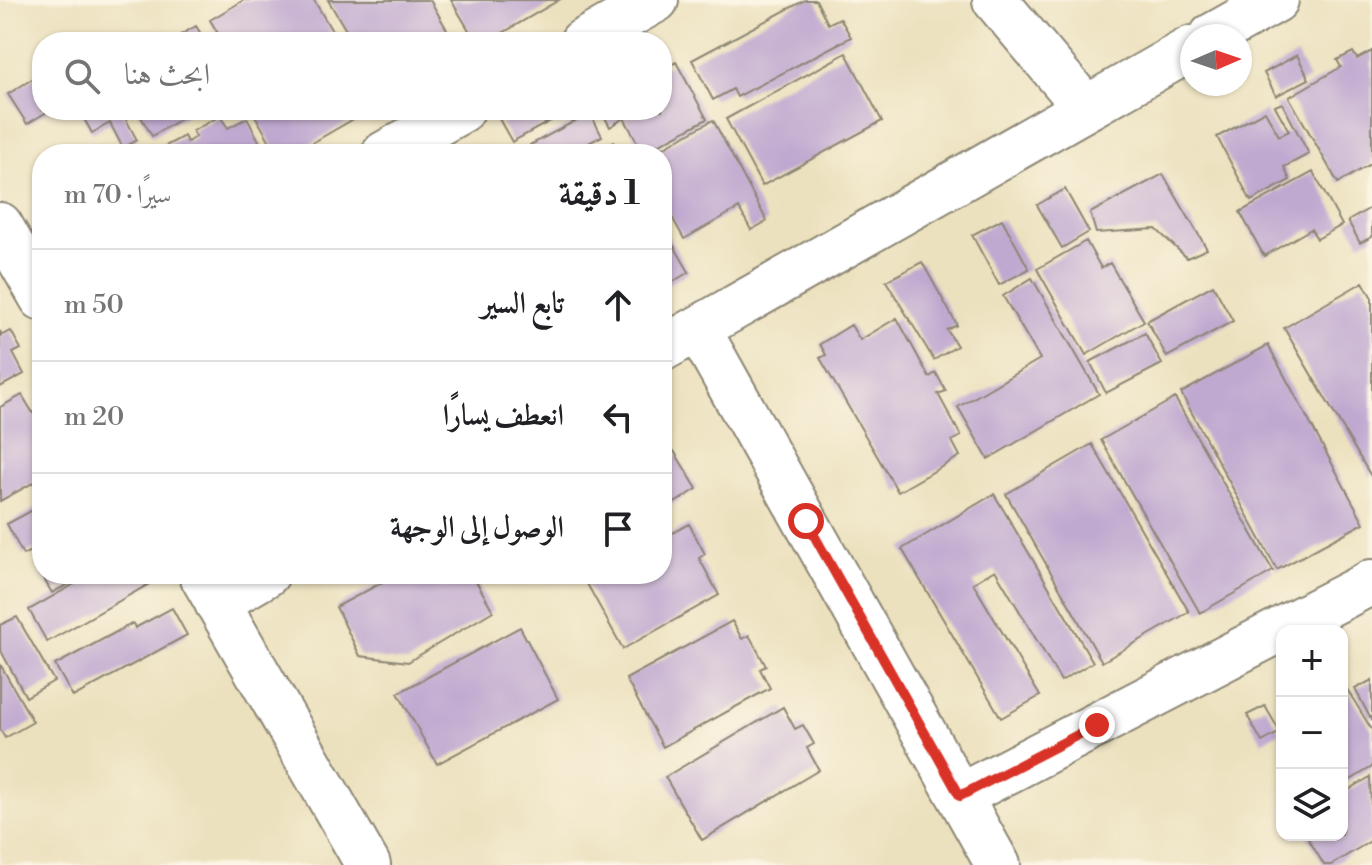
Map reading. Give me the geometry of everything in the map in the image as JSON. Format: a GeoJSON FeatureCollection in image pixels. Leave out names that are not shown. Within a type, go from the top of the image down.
{"type":"FeatureCollection","features":[{"type":"Feature","properties":{"kind":"street"},"geometry":{"type":"LineString","coordinates":[[600,32],[656,0]]}},
{"type":"Feature","properties":{"kind":"street"},"geometry":{"type":"LineString","coordinates":[[995,0],[1086,108]]}},
{"type":"Feature","properties":{"kind":"street"},"geometry":{"type":"LineString","coordinates":[[1233,24],[1276,0]]}},
{"type":"Feature","properties":{"kind":"street"},"geometry":{"type":"LineString","coordinates":[[998,865],[960,796],[680,339],[1180,55]]}},
{"type":"Feature","properties":{"kind":"street"},"geometry":{"type":"LineString","coordinates":[[402,144],[444,120]]}},
{"type":"Feature","properties":{"kind":"street"},"geometry":{"type":"LineString","coordinates":[[0,225],[32,281]]}},
{"type":"Feature","properties":{"kind":"street"},"geometry":{"type":"LineString","coordinates":[[960,796],[1372,582]]}},
{"type":"Feature","properties":{"kind":"street"},"geometry":{"type":"LineString","coordinates":[[209,588],[368,865]]}},
{"type":"Feature","properties":{"kind":"building"},"geometry":{"type":"Polygon","coordinates":[[[244,0],[314,0],[332,31],[217,32],[210,20],[244,0]]]}},
{"type":"Feature","properties":{"kind":"building"},"geometry":{"type":"Polygon","coordinates":[[[328,0],[430,0],[448,32],[347,32],[328,0]]]}},
{"type":"Feature","properties":{"kind":"building"},"geometry":{"type":"Polygon","coordinates":[[[451,0],[559,0],[504,32],[470,32],[451,0]]]}},
{"type":"Feature","properties":{"kind":"building"},"geometry":{"type":"Polygon","coordinates":[[[805,0],[816,0],[828,24],[840,18],[851,37],[737,97],[733,89],[713,100],[692,60],[805,0]]]}},
{"type":"Feature","properties":{"kind":"building"},"geometry":{"type":"Polygon","coordinates":[[[196,26],[200,32],[186,32],[196,26]]]}},
{"type":"Feature","properties":{"kind":"building"},"geometry":{"type":"Polygon","coordinates":[[[1372,51],[1372,163],[1338,183],[1289,97],[1341,67],[1337,60],[1353,52],[1357,59],[1372,51]]]}},
{"type":"Feature","properties":{"kind":"building"},"geometry":{"type":"Polygon","coordinates":[[[846,53],[882,121],[762,186],[726,119],[846,53]]]}},
{"type":"Feature","properties":{"kind":"building"},"geometry":{"type":"Polygon","coordinates":[[[1297,55],[1309,79],[1276,96],[1264,73],[1297,55]]]}},
{"type":"Feature","properties":{"kind":"building"},"geometry":{"type":"Polygon","coordinates":[[[676,62],[707,119],[660,144],[638,144],[625,120],[672,120],[672,64],[676,62]]]}},
{"type":"Feature","properties":{"kind":"building"},"geometry":{"type":"Polygon","coordinates":[[[32,79],[34,120],[27,124],[8,94],[32,79]]]}},
{"type":"Feature","properties":{"kind":"building"},"geometry":{"type":"Polygon","coordinates":[[[1282,103],[1309,154],[1284,167],[1290,180],[1251,201],[1217,137],[1265,111],[1279,136],[1289,131],[1275,106],[1282,103]]]}},
{"type":"Feature","properties":{"kind":"building"},"geometry":{"type":"Polygon","coordinates":[[[85,120],[126,120],[137,140],[121,144],[110,123],[92,133],[85,120]]]}},
{"type":"Feature","properties":{"kind":"building"},"geometry":{"type":"Polygon","coordinates":[[[143,120],[178,120],[152,136],[143,120]]]}},
{"type":"Feature","properties":{"kind":"building"},"geometry":{"type":"Polygon","coordinates":[[[213,120],[223,120],[228,128],[248,120],[261,144],[169,144],[184,136],[187,142],[196,137],[193,131],[213,120]]]}},
{"type":"Feature","properties":{"kind":"building"},"geometry":{"type":"Polygon","coordinates":[[[258,120],[352,120],[310,144],[271,144],[258,120]]]}},
{"type":"Feature","properties":{"kind":"building"},"geometry":{"type":"Polygon","coordinates":[[[500,120],[552,120],[512,142],[500,120]]]}},
{"type":"Feature","properties":{"kind":"building"},"geometry":{"type":"Polygon","coordinates":[[[577,120],[594,120],[602,136],[587,144],[532,144],[577,120]]]}},
{"type":"Feature","properties":{"kind":"building"},"geometry":{"type":"Polygon","coordinates":[[[606,120],[621,120],[610,127],[606,120]]]}},
{"type":"Feature","properties":{"kind":"building"},"geometry":{"type":"Polygon","coordinates":[[[713,120],[767,221],[751,230],[739,208],[684,239],[672,217],[670,144],[713,120]]]}},
{"type":"Feature","properties":{"kind":"building"},"geometry":{"type":"Polygon","coordinates":[[[1313,172],[1342,225],[1317,239],[1311,229],[1264,256],[1240,212],[1313,172]]]}},
{"type":"Feature","properties":{"kind":"building"},"geometry":{"type":"Polygon","coordinates":[[[1163,174],[1207,249],[1187,258],[1156,229],[1096,233],[1090,213],[1163,174]]]}},
{"type":"Feature","properties":{"kind":"building"},"geometry":{"type":"Polygon","coordinates":[[[1065,189],[1089,232],[1062,248],[1037,205],[1065,189]]]}},
{"type":"Feature","properties":{"kind":"building"},"geometry":{"type":"Polygon","coordinates":[[[1372,207],[1372,237],[1360,243],[1348,221],[1372,207]]]}},
{"type":"Feature","properties":{"kind":"building"},"geometry":{"type":"Polygon","coordinates":[[[1002,219],[1029,269],[999,285],[972,235],[1002,219]]]}},
{"type":"Feature","properties":{"kind":"building"},"geometry":{"type":"Polygon","coordinates":[[[1086,241],[1101,268],[1110,263],[1144,321],[1086,355],[1037,269],[1086,241]]]}},
{"type":"Feature","properties":{"kind":"building"},"geometry":{"type":"Polygon","coordinates":[[[672,242],[689,272],[672,282],[672,242]]]}},
{"type":"Feature","properties":{"kind":"building"},"geometry":{"type":"Polygon","coordinates":[[[922,262],[957,325],[947,330],[957,346],[934,360],[886,281],[922,262]]]}},
{"type":"Feature","properties":{"kind":"building"},"geometry":{"type":"Polygon","coordinates":[[[1032,278],[1099,394],[988,459],[958,407],[1040,359],[1003,296],[1032,278]]]}},
{"type":"Feature","properties":{"kind":"building"},"geometry":{"type":"Polygon","coordinates":[[[1363,282],[1372,298],[1372,478],[1284,328],[1363,282]]]}},
{"type":"Feature","properties":{"kind":"building"},"geometry":{"type":"Polygon","coordinates":[[[1213,285],[1233,321],[1167,357],[1147,321],[1213,285]]]}},
{"type":"Feature","properties":{"kind":"building"},"geometry":{"type":"Polygon","coordinates":[[[897,318],[929,377],[936,373],[946,391],[938,394],[961,436],[952,441],[960,456],[898,492],[820,358],[826,355],[820,344],[851,325],[860,340],[897,318]]]}},
{"type":"Feature","properties":{"kind":"building"},"geometry":{"type":"Polygon","coordinates":[[[0,331],[2,335],[11,331],[21,349],[13,353],[24,374],[0,387],[0,331]]]}},
{"type":"Feature","properties":{"kind":"building"},"geometry":{"type":"Polygon","coordinates":[[[1145,333],[1162,364],[1106,393],[1090,362],[1145,333]]]}},
{"type":"Feature","properties":{"kind":"building"},"geometry":{"type":"Polygon","coordinates":[[[1268,345],[1364,523],[1277,570],[1181,393],[1268,345]]]}},
{"type":"Feature","properties":{"kind":"building"},"geometry":{"type":"Polygon","coordinates":[[[22,395],[32,412],[32,483],[0,501],[0,407],[22,395]]]}},
{"type":"Feature","properties":{"kind":"building"},"geometry":{"type":"Polygon","coordinates":[[[1175,398],[1273,571],[1200,613],[1101,440],[1175,398]]]}},
{"type":"Feature","properties":{"kind":"building"},"geometry":{"type":"Polygon","coordinates":[[[1092,444],[1189,612],[1102,662],[1006,494],[1092,444]]]}},
{"type":"Feature","properties":{"kind":"building"},"geometry":{"type":"Polygon","coordinates":[[[674,451],[697,489],[672,505],[674,451]]]}},
{"type":"Feature","properties":{"kind":"building"},"geometry":{"type":"Polygon","coordinates":[[[994,494],[1093,662],[1061,681],[995,570],[973,583],[1040,696],[1001,718],[902,549],[994,494]]]}},
{"type":"Feature","properties":{"kind":"building"},"geometry":{"type":"Polygon","coordinates":[[[32,510],[32,550],[23,555],[7,524],[32,510]]]}},
{"type":"Feature","properties":{"kind":"building"},"geometry":{"type":"Polygon","coordinates":[[[689,524],[705,554],[699,558],[719,595],[623,649],[587,584],[672,584],[672,533],[689,524]]]}},
{"type":"Feature","properties":{"kind":"building"},"geometry":{"type":"Polygon","coordinates":[[[47,584],[69,584],[52,593],[47,584]]]}},
{"type":"Feature","properties":{"kind":"building"},"geometry":{"type":"Polygon","coordinates":[[[74,584],[149,584],[47,642],[29,610],[74,584]]]}},
{"type":"Feature","properties":{"kind":"building"},"geometry":{"type":"Polygon","coordinates":[[[379,584],[478,584],[493,611],[408,662],[360,656],[336,607],[379,584]]]}},
{"type":"Feature","properties":{"kind":"building"},"geometry":{"type":"Polygon","coordinates":[[[172,608],[187,635],[73,697],[55,665],[133,623],[135,628],[172,608]]]}},
{"type":"Feature","properties":{"kind":"building"},"geometry":{"type":"Polygon","coordinates":[[[17,617],[54,681],[26,697],[0,649],[0,625],[17,617]]]}},
{"type":"Feature","properties":{"kind":"building"},"geometry":{"type":"Polygon","coordinates":[[[732,621],[742,639],[749,635],[766,666],[760,669],[770,688],[663,747],[626,679],[732,621]]]}},
{"type":"Feature","properties":{"kind":"building"},"geometry":{"type":"Polygon","coordinates":[[[520,627],[558,699],[437,764],[398,693],[520,627]]]}},
{"type":"Feature","properties":{"kind":"building"},"geometry":{"type":"Polygon","coordinates":[[[0,664],[33,722],[5,738],[0,729],[0,664]]]}},
{"type":"Feature","properties":{"kind":"building"},"geometry":{"type":"Polygon","coordinates":[[[1372,680],[1372,721],[1355,689],[1372,680]]]}},
{"type":"Feature","properties":{"kind":"building"},"geometry":{"type":"Polygon","coordinates":[[[1348,691],[1372,730],[1372,767],[1348,781],[1348,691]]]}},
{"type":"Feature","properties":{"kind":"building"},"geometry":{"type":"Polygon","coordinates":[[[1265,706],[1276,725],[1276,734],[1262,742],[1247,715],[1265,706]]]}},
{"type":"Feature","properties":{"kind":"building"},"geometry":{"type":"Polygon","coordinates":[[[783,707],[795,729],[803,725],[814,744],[807,748],[819,770],[702,840],[665,777],[783,707]]]}},
{"type":"Feature","properties":{"kind":"building"},"geometry":{"type":"Polygon","coordinates":[[[1370,777],[1372,840],[1331,865],[1324,865],[1310,841],[1348,841],[1348,790],[1370,777]]]}},
{"type":"Feature","properties":{"kind":"route"},"geometry":{"type":"LineString","coordinates":[[806,521],[960,796],[1097,725]]}}]}
